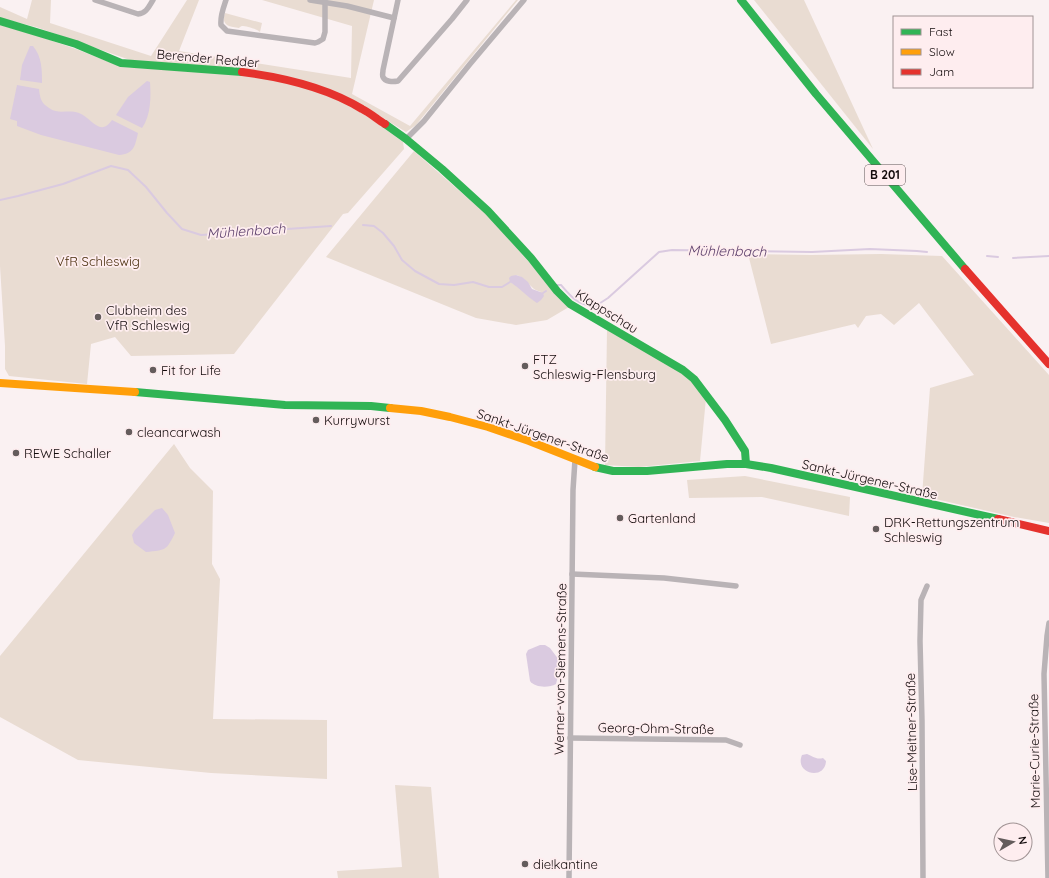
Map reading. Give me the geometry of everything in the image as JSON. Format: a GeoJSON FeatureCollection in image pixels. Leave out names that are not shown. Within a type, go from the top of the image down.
{"type":"FeatureCollection","features":[{"type":"Feature","properties":{"kind":"street"},"geometry":{"type":"LineString","coordinates":[[95,0],[138,14],[145,12],[153,0]]}},
{"type":"Feature","properties":{"kind":"street"},"geometry":{"type":"LineString","coordinates":[[226,0],[221,13],[221,26],[227,31],[315,43],[323,39],[325,32],[325,3]]}},
{"type":"Feature","properties":{"kind":"street"},"geometry":{"type":"LineString","coordinates":[[310,0],[347,6],[394,18]]}},
{"type":"Feature","properties":{"kind":"street"},"geometry":{"type":"LineString","coordinates":[[398,0],[383,70],[383,77],[386,80],[393,82],[398,81],[467,0]]}},
{"type":"Feature","properties":{"kind":"street"},"geometry":{"type":"LineString","coordinates":[[409,142],[470,64],[524,0]]}},
{"type":"Feature","properties":{"kind":"street","name":"B 201"},"geometry":{"type":"LineString","coordinates":[[741,0],[816,94],[1049,364]]}},
{"type":"Feature","properties":{"kind":"street","name":"Berender Redder"},"geometry":{"type":"LineString","coordinates":[[0,21],[76,44],[121,63],[236,71],[265,75],[300,83],[334,95],[361,108],[409,142]]}},
{"type":"Feature","properties":{"kind":"street","name":"Klappschau"},"geometry":{"type":"LineString","coordinates":[[409,142],[442,169],[488,212],[531,258],[557,291],[570,304],[684,370],[694,379],[725,420],[745,451],[746,464]]}},
{"type":"Feature","properties":{"kind":"street","name":"Sankt-Jürgener-Straße"},"geometry":{"type":"LineString","coordinates":[[0,383],[143,392],[202,399],[285,405],[371,406],[421,412],[450,417],[488,427],[529,440],[575,460],[613,471],[647,471],[727,464],[746,464],[771,468],[1049,531]]}},
{"type":"Feature","properties":{"kind":"street","name":"Werner-von-Siemens-Straße"},"geometry":{"type":"LineString","coordinates":[[569,878],[573,490],[575,460]]}},
{"type":"Feature","properties":{"kind":"street"},"geometry":{"type":"LineString","coordinates":[[572,574],[664,578],[736,586]]}},
{"type":"Feature","properties":{"kind":"street","name":"Lise-Meitner-Straße"},"geometry":{"type":"LineString","coordinates":[[923,878],[920,641],[921,600],[927,586]]}},
{"type":"Feature","properties":{"kind":"street","name":"Marie-Curie-Straße"},"geometry":{"type":"LineString","coordinates":[[1048,878],[1044,674],[1049,623]]}},
{"type":"Feature","properties":{"kind":"street","name":"Georg-Ohm-Straße"},"geometry":{"type":"LineString","coordinates":[[570,738],[726,740],[740,745]]}},
{"type":"Feature","properties":{"kind":"green space"},"geometry":{"type":"Polygon","coordinates":[[[32,0],[51,0],[50,23],[151,56],[187,0],[199,0],[179,51],[351,78],[352,26],[262,0],[374,0],[352,94],[410,126],[516,0],[518,0],[416,125],[406,132],[362,105],[258,71],[130,60],[36,27],[0,18],[0,7],[27,19],[32,0]]]}},
{"type":"Feature","properties":{"kind":"green space"},"geometry":{"type":"Polygon","coordinates":[[[754,0],[804,0],[873,149],[754,0]]]}},
{"type":"Feature","properties":{"kind":"green space"},"geometry":{"type":"Polygon","coordinates":[[[225,13],[262,23],[260,32],[242,26],[239,28],[228,26],[224,21],[225,13]]]}},
{"type":"Feature","properties":{"kind":"green space","name":"VfR Schleswig"},"geometry":{"type":"Polygon","coordinates":[[[0,25],[76,49],[122,67],[249,76],[280,81],[315,91],[342,102],[370,118],[403,142],[404,149],[348,213],[343,214],[234,354],[131,356],[115,337],[91,344],[87,384],[9,376],[5,369],[0,266],[0,25]]]}},
{"type":"Feature","properties":{"kind":"green space"},"geometry":{"type":"Polygon","coordinates":[[[414,151],[487,215],[569,307],[547,320],[516,325],[476,318],[326,257],[414,151]],[[516,275],[510,282],[533,300],[541,292],[534,289],[516,275]]]}},
{"type":"Feature","properties":{"kind":"green space"},"geometry":{"type":"Polygon","coordinates":[[[748,254],[881,254],[942,256],[1049,375],[1049,523],[1014,517],[922,496],[930,388],[974,375],[919,303],[894,325],[881,314],[866,316],[858,328],[855,324],[771,344],[748,254]]]}},
{"type":"Feature","properties":{"kind":"green space"},"geometry":{"type":"Polygon","coordinates":[[[607,330],[681,372],[693,382],[706,398],[700,461],[639,467],[605,465],[607,330]]]}},
{"type":"Feature","properties":{"kind":"green space"},"geometry":{"type":"Polygon","coordinates":[[[174,444],[190,468],[213,491],[212,564],[220,579],[213,719],[327,720],[327,779],[211,773],[78,760],[0,717],[0,656],[174,444]]]}},
{"type":"Feature","properties":{"kind":"green space"},"geometry":{"type":"Polygon","coordinates":[[[745,476],[850,497],[849,516],[762,497],[689,498],[687,480],[745,476]]]}},
{"type":"Feature","properties":{"kind":"green space"},"geometry":{"type":"Polygon","coordinates":[[[395,785],[431,787],[439,878],[338,878],[337,871],[402,867],[395,785]]]}},
{"type":"Feature","properties":{"kind":"shaded area"},"geometry":{"type":"Polygon","coordinates":[[[30,46],[33,46],[40,59],[42,68],[42,83],[20,80],[22,65],[30,46]]]}},
{"type":"Feature","properties":{"kind":"shaded area"},"geometry":{"type":"Polygon","coordinates":[[[147,81],[150,82],[150,106],[142,128],[116,115],[128,97],[147,81]]]}},
{"type":"Feature","properties":{"kind":"shaded area"},"geometry":{"type":"Polygon","coordinates":[[[17,85],[39,89],[40,98],[46,106],[53,110],[79,113],[99,127],[108,125],[112,120],[138,133],[133,148],[128,153],[119,155],[41,135],[17,126],[17,121],[10,119],[17,85]]]}},
{"type":"Feature","properties":{"kind":"shaded area"},"geometry":{"type":"Polygon","coordinates":[[[516,275],[522,277],[528,282],[532,289],[543,293],[544,296],[541,300],[537,303],[510,282],[509,278],[516,275]]]}},
{"type":"Feature","properties":{"kind":"shaded area"},"geometry":{"type":"Polygon","coordinates":[[[162,508],[168,515],[175,533],[167,546],[162,550],[146,552],[134,543],[132,535],[155,510],[162,508]]]}},
{"type":"Feature","properties":{"kind":"shaded area"},"geometry":{"type":"Polygon","coordinates":[[[540,645],[545,645],[550,648],[559,660],[560,668],[556,684],[546,687],[535,685],[530,681],[526,654],[528,650],[540,645]]]}},
{"type":"Feature","properties":{"kind":"shaded area"},"geometry":{"type":"Polygon","coordinates":[[[807,754],[816,758],[823,758],[826,761],[821,771],[811,773],[802,767],[802,755],[807,754]]]}},
{"type":"Feature","properties":{"kind":"waterway","name":"Mühlenbach"},"geometry":{"type":"LineString","coordinates":[[0,200],[63,184],[111,166],[128,170],[146,187],[182,229],[201,235],[331,226]]}},
{"type":"Feature","properties":{"kind":"waterway","name":"Mühlenbach"},"geometry":{"type":"LineString","coordinates":[[363,225],[374,226],[383,233],[394,246],[402,260],[415,271],[439,284],[454,285],[473,282],[489,287],[502,287],[510,282]]}},
{"type":"Feature","properties":{"kind":"waterway","name":"Mühlenbach"},"geometry":{"type":"LineString","coordinates":[[556,285],[561,285],[579,302],[594,307],[608,298],[659,252],[672,250],[812,252],[870,249],[927,252]]}},
{"type":"Feature","properties":{"kind":"waterway","name":"Mühlenbach"},"geometry":{"type":"LineString","coordinates":[[987,256],[998,257]]}},
{"type":"Feature","properties":{"kind":"waterway","name":"Mühlenbach"},"geometry":{"type":"LineString","coordinates":[[1013,258],[1049,256]]}},
{"type":"Feature","properties":{"kind":"traffic: fast"},"geometry":{"type":"LineString","coordinates":[[741,0],[816,94],[965,269]]}},
{"type":"Feature","properties":{"kind":"traffic: fast"},"geometry":{"type":"LineString","coordinates":[[0,21],[76,44],[121,63],[242,72]]}},
{"type":"Feature","properties":{"kind":"traffic: fast"},"geometry":{"type":"LineString","coordinates":[[385,124],[406,139],[442,169],[488,211],[570,304],[683,370],[694,379],[725,420],[745,451],[746,464]]}},
{"type":"Feature","properties":{"kind":"traffic: fast"},"geometry":{"type":"LineString","coordinates":[[135,392],[285,405],[371,406],[390,408]]}},
{"type":"Feature","properties":{"kind":"traffic: fast"},"geometry":{"type":"LineString","coordinates":[[595,467],[613,471],[647,471],[727,464],[746,464],[771,468],[998,519]]}},
{"type":"Feature","properties":{"kind":"traffic: slow"},"geometry":{"type":"LineString","coordinates":[[0,383],[135,392]]}},
{"type":"Feature","properties":{"kind":"traffic: slow"},"geometry":{"type":"LineString","coordinates":[[390,408],[421,411],[488,427],[529,441],[595,467]]}},
{"type":"Feature","properties":{"kind":"traffic: jam"},"geometry":{"type":"LineString","coordinates":[[242,72],[288,80],[319,89],[368,112],[385,124]]}},
{"type":"Feature","properties":{"kind":"traffic: jam"},"geometry":{"type":"LineString","coordinates":[[965,269],[1049,364]]}},
{"type":"Feature","properties":{"kind":"traffic: jam"},"geometry":{"type":"LineString","coordinates":[[998,519],[1049,531]]}},
{"type":"Feature","properties":{"kind":"place","name":"Clubheim des VfR Schleswig"},"geometry":{"type":"Point","coordinates":[98,317]}},
{"type":"Feature","properties":{"kind":"place","name":"FTZ Schleswig-Flensburg"},"geometry":{"type":"Point","coordinates":[525,366]}},
{"type":"Feature","properties":{"kind":"place","name":"Fit for Life"},"geometry":{"type":"Point","coordinates":[153,370]}},
{"type":"Feature","properties":{"kind":"place","name":"Kurrywurst"},"geometry":{"type":"Point","coordinates":[316,420]}},
{"type":"Feature","properties":{"kind":"place","name":"cleancarwash"},"geometry":{"type":"Point","coordinates":[129,432]}},
{"type":"Feature","properties":{"kind":"place","name":"REWE Schaller"},"geometry":{"type":"Point","coordinates":[16,453]}},
{"type":"Feature","properties":{"kind":"place","name":"Gartenland"},"geometry":{"type":"Point","coordinates":[620,518]}},
{"type":"Feature","properties":{"kind":"place","name":"DRK-Rettungszentrum Schleswig"},"geometry":{"type":"Point","coordinates":[876,529]}},
{"type":"Feature","properties":{"kind":"place","name":"die!kantine"},"geometry":{"type":"Point","coordinates":[525,864]}}]}
